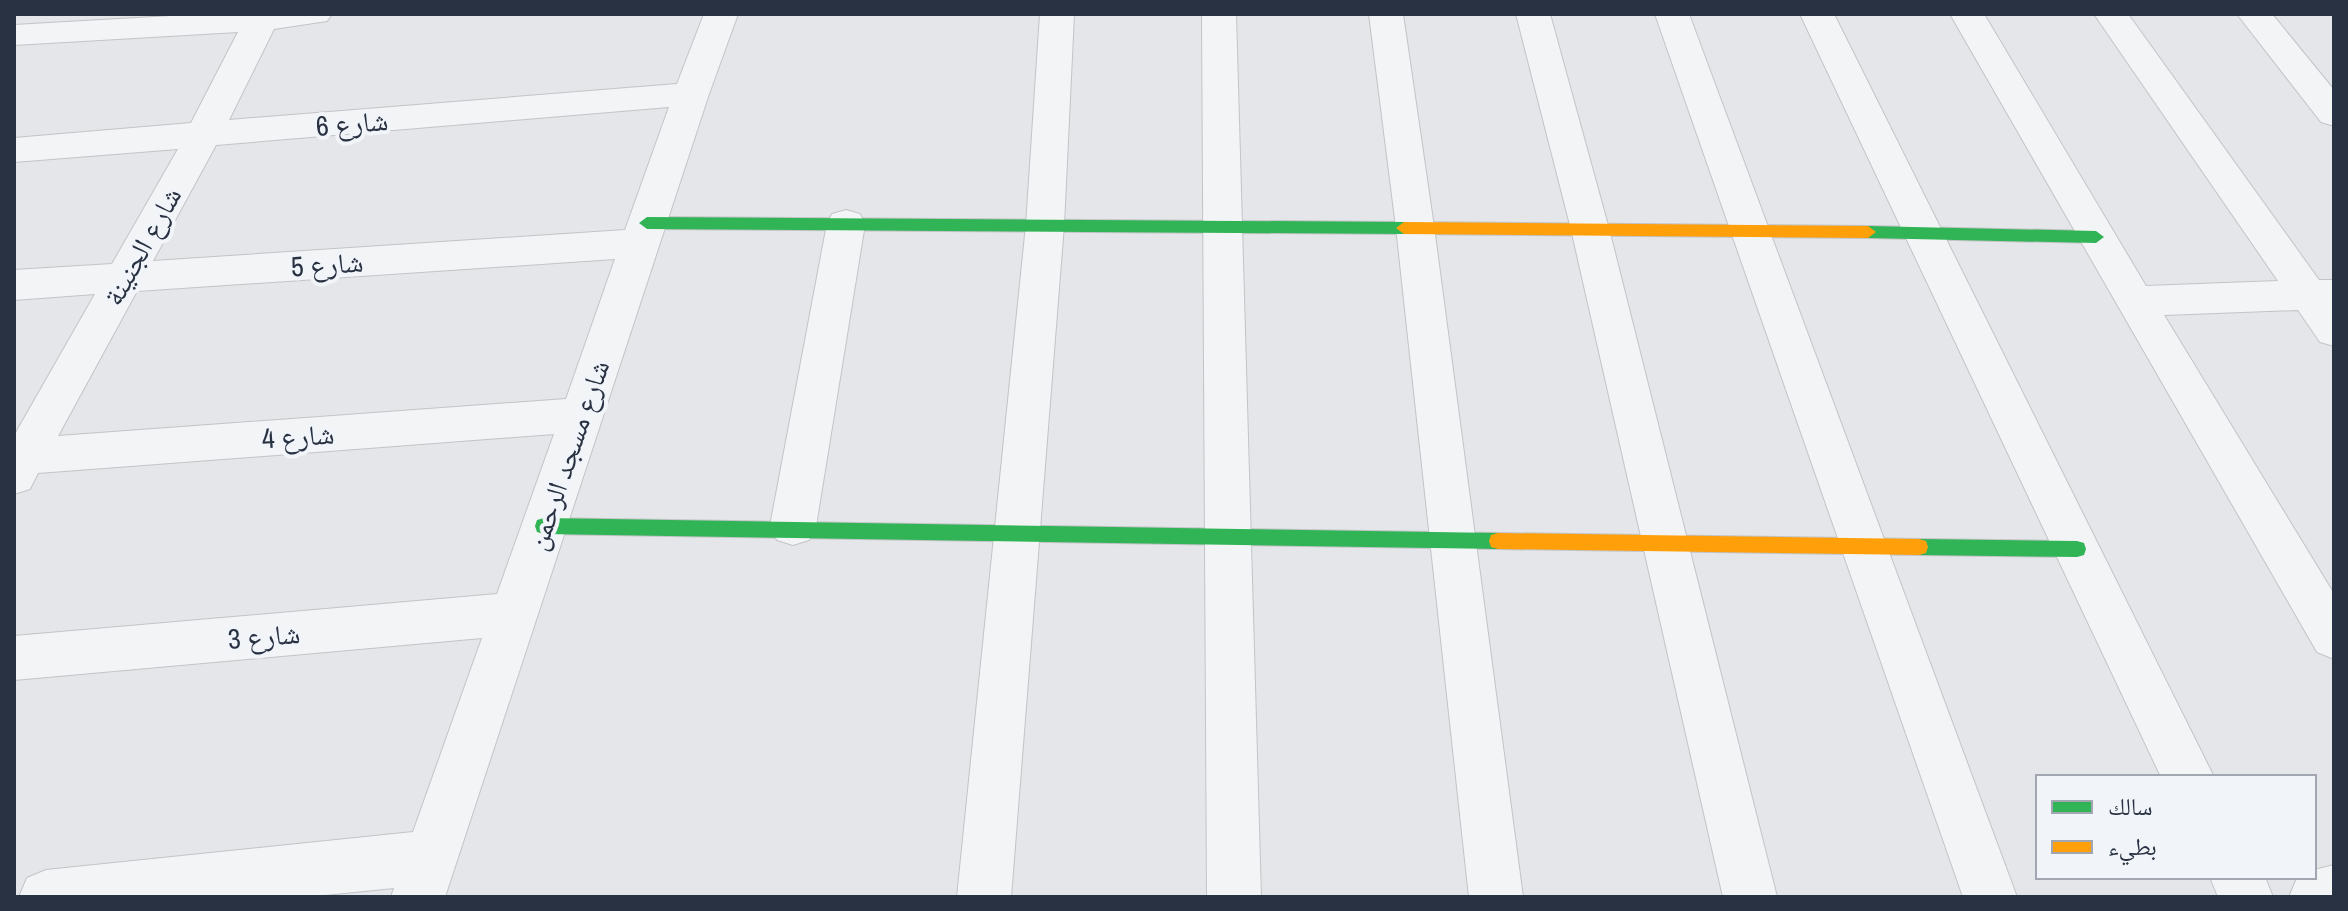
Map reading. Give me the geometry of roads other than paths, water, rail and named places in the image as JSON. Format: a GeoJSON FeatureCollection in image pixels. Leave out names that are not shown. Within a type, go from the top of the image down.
{"type":"FeatureCollection","features":[{"type":"Feature","properties":{"kind":"street"},"geometry":{"type":"LineString","coordinates":[[14,35],[315,14]]}},
{"type":"Feature","properties":{"kind":"street","name":"شارع مسجد الرحمن"},"geometry":{"type":"LineString","coordinates":[[425,877],[691,94],[721,14]]}},
{"type":"Feature","properties":{"kind":"street"},"geometry":{"type":"LineString","coordinates":[[984,897],[1045,225],[1057,14]]}},
{"type":"Feature","properties":{"kind":"street"},"geometry":{"type":"LineString","coordinates":[[1219,14],[1234,897]]}},
{"type":"Feature","properties":{"kind":"street"},"geometry":{"type":"LineString","coordinates":[[1386,14],[1415,227],[1496,897]]}},
{"type":"Feature","properties":{"kind":"street"},"geometry":{"type":"LineString","coordinates":[[1533,14],[1590,229],[1750,897]]}},
{"type":"Feature","properties":{"kind":"street"},"geometry":{"type":"LineString","coordinates":[[1672,14],[1990,897]]}},
{"type":"Feature","properties":{"kind":"street"},"geometry":{"type":"LineString","coordinates":[[1817,14],[2187,775]]}},
{"type":"Feature","properties":{"kind":"street"},"geometry":{"type":"LineString","coordinates":[[1967,14],[2334,637]]}},
{"type":"Feature","properties":{"kind":"street"},"geometry":{"type":"LineString","coordinates":[[2111,14],[2321,294],[2334,331]]}},
{"type":"Feature","properties":{"kind":"street"},"geometry":{"type":"LineString","coordinates":[[2254,14],[2334,114]]}},
{"type":"Feature","properties":{"kind":"street","name":"شارع الجنينة"},"geometry":{"type":"LineString","coordinates":[[17,463],[203,136],[263,17]]}},
{"type":"Feature","properties":{"kind":"street","name":"شارع 6"},"geometry":{"type":"LineString","coordinates":[[14,150],[691,94]]}},
{"type":"Feature","properties":{"kind":"street"},"geometry":{"type":"LineString","coordinates":[[793,526],[846,224]]}},
{"type":"Feature","properties":{"kind":"street"},"geometry":{"type":"LineString","coordinates":[[644,233],[846,224],[1222,225],[2096,237]]}},
{"type":"Feature","properties":{"kind":"street","name":"شارع 5"},"geometry":{"type":"LineString","coordinates":[[14,285],[644,233]]}},
{"type":"Feature","properties":{"kind":"street"},"geometry":{"type":"LineString","coordinates":[[2134,301],[2321,294]]}},
{"type":"Feature","properties":{"kind":"street","name":"شارع 4"},"geometry":{"type":"LineString","coordinates":[[17,463],[582,415]]}},
{"type":"Feature","properties":{"kind":"street"},"geometry":{"type":"LineString","coordinates":[[544,526],[793,526],[1228,538],[2077,549]]}},
{"type":"Feature","properties":{"kind":"street","name":"شارع 3"},"geometry":{"type":"LineString","coordinates":[[14,658],[515,614]]}},
{"type":"Feature","properties":{"kind":"street"},"geometry":{"type":"LineString","coordinates":[[46,897],[425,877]]}},
{"type":"Feature","properties":{"kind":"street"},"geometry":{"type":"LineString","coordinates":[[2316,897],[2334,892]]}}]}
